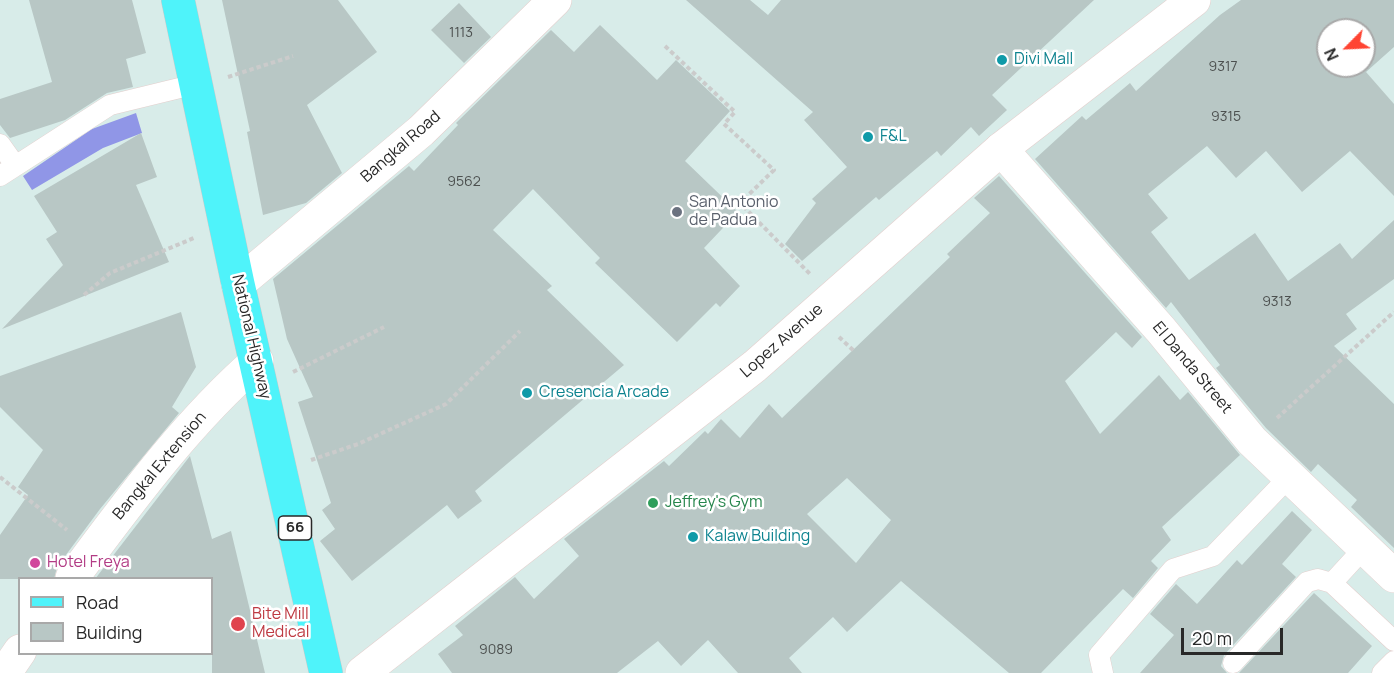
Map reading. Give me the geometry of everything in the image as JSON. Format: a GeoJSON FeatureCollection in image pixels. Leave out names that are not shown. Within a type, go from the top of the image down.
{"type":"FeatureCollection","features":[{"type":"Feature","properties":{"kind":"main road","name":"National Highway"},"geometry":{"type":"LineString","coordinates":[[178,0],[225,225],[260,372],[326,673]]}},
{"type":"Feature","properties":{"kind":"street","name":"Bangkal Road"},"geometry":{"type":"LineString","coordinates":[[238,284],[421,131],[555,0]]}},
{"type":"Feature","properties":{"kind":"street","name":"Lopez Avenue"},"geometry":{"type":"LineString","coordinates":[[362,673],[755,366],[1001,149],[1194,0]]}},
{"type":"Feature","properties":{"kind":"street","name":"El Danda Street"},"geometry":{"type":"LineString","coordinates":[[1001,149],[1161,330],[1252,441],[1394,576]]}},
{"type":"Feature","properties":{"kind":"street","name":"Bangkal Extension"},"geometry":{"type":"LineString","coordinates":[[73,577],[156,468],[209,406],[260,372]]}},
{"type":"Feature","properties":{"kind":"street"},"geometry":{"type":"LineString","coordinates":[[5,673],[18,654]]}},
{"type":"Feature","properties":{"kind":"lane"},"geometry":{"type":"LineString","coordinates":[[0,144],[8,170],[110,105],[196,84]]}},
{"type":"Feature","properties":{"kind":"lane"},"geometry":{"type":"LineString","coordinates":[[1103,673],[1099,655],[1173,569],[1213,556],[1289,477]]}},
{"type":"Feature","properties":{"kind":"lane"},"geometry":{"type":"LineString","coordinates":[[1332,583],[1364,548]]}},
{"type":"Feature","properties":{"kind":"lane"},"geometry":{"type":"LineString","coordinates":[[1233,663],[1306,582],[1318,579],[1332,583],[1394,641]]}},
{"type":"Feature","properties":{"kind":"lane"},"geometry":{"type":"LineString","coordinates":[[1382,673],[1394,661]]}},
{"type":"Feature","properties":{"kind":"path"},"geometry":{"type":"LineString","coordinates":[[665,46],[735,112],[724,124],[774,170],[740,203],[815,278]]}},
{"type":"Feature","properties":{"kind":"path"},"geometry":{"type":"LineString","coordinates":[[238,75],[293,56]]}},
{"type":"Feature","properties":{"kind":"path"},"geometry":{"type":"LineString","coordinates":[[84,295],[110,273],[225,225]]}},
{"type":"Feature","properties":{"kind":"path"},"geometry":{"type":"LineString","coordinates":[[1252,441],[1394,312]]}},
{"type":"Feature","properties":{"kind":"path"},"geometry":{"type":"LineString","coordinates":[[260,372],[286,376],[384,327]]}},
{"type":"Feature","properties":{"kind":"path"},"geometry":{"type":"LineString","coordinates":[[282,470],[358,444],[446,404],[520,331]]}},
{"type":"Feature","properties":{"kind":"path"},"geometry":{"type":"LineString","coordinates":[[842,339],[854,351]]}},
{"type":"Feature","properties":{"kind":"path"},"geometry":{"type":"LineString","coordinates":[[0,477],[93,550]]}},
{"type":"Feature","properties":{"kind":"shaded area"},"geometry":{"type":"Polygon","coordinates":[[[136,113],[142,133],[103,148],[32,190],[23,176],[92,129],[136,113]]]}},
{"type":"Feature","properties":{"kind":"building"},"geometry":{"type":"Polygon","coordinates":[[[29,0],[132,0],[146,53],[126,59],[133,87],[107,93],[65,120],[10,138],[0,125],[0,99],[52,82],[29,0]]]}},
{"type":"Feature","properties":{"kind":"building"},"geometry":{"type":"Polygon","coordinates":[[[222,0],[338,0],[377,52],[307,105],[342,173],[306,203],[263,215],[247,132],[250,131],[222,0]]]}},
{"type":"Feature","properties":{"kind":"building"},"geometry":{"type":"Polygon","coordinates":[[[686,0],[750,0],[768,15],[781,0],[1094,0],[992,95],[1007,110],[979,136],[971,127],[941,156],[937,151],[879,200],[876,197],[802,261],[785,244],[816,203],[812,199],[847,167],[804,120],[813,112],[686,0]]]}},
{"type":"Feature","properties":{"kind":"building"},"geometry":{"type":"Polygon","coordinates":[[[1241,0],[1394,0],[1394,47],[1376,63],[1376,18],[1316,18],[1316,78],[1371,78],[1394,104],[1394,196],[1350,151],[1302,192],[1266,151],[1236,178],[1207,146],[1148,194],[1168,218],[1151,232],[1189,280],[1255,233],[1288,281],[1340,243],[1352,259],[1394,220],[1394,279],[1346,314],[1357,329],[1334,346],[1394,404],[1394,548],[1351,507],[1357,500],[1318,464],[1311,472],[1266,428],[1216,368],[1220,365],[1171,302],[1166,308],[1035,159],[1082,116],[1086,120],[1130,83],[1136,91],[1220,15],[1241,0]]]}},
{"type":"Feature","properties":{"kind":"building"},"geometry":{"type":"Polygon","coordinates":[[[459,3],[491,37],[464,63],[431,30],[459,3]]]}},
{"type":"Feature","properties":{"kind":"building"},"geometry":{"type":"Polygon","coordinates":[[[600,25],[657,80],[676,60],[730,111],[685,161],[738,212],[704,248],[740,286],[720,307],[716,303],[677,342],[595,263],[600,258],[533,189],[493,230],[552,286],[547,290],[624,365],[475,491],[482,501],[458,519],[447,505],[352,581],[320,541],[335,529],[322,510],[331,503],[298,402],[313,397],[287,339],[273,279],[409,166],[414,171],[458,125],[456,123],[551,30],[574,52],[600,25]]]}},
{"type":"Feature","properties":{"kind":"building"},"geometry":{"type":"Polygon","coordinates":[[[141,133],[157,177],[136,185],[169,262],[2,329],[63,265],[46,239],[57,232],[34,196],[141,133]]]}},
{"type":"Feature","properties":{"kind":"building"},"geometry":{"type":"Polygon","coordinates":[[[999,176],[1142,337],[1132,348],[1116,332],[1065,381],[1100,434],[1159,375],[1180,400],[1188,392],[1240,455],[1162,527],[1171,540],[1151,561],[1158,568],[1133,598],[1123,589],[1041,673],[1009,673],[901,581],[847,632],[833,617],[789,658],[802,673],[738,673],[708,640],[681,666],[658,641],[617,673],[452,673],[438,654],[463,635],[455,626],[515,577],[534,599],[579,556],[564,539],[664,461],[669,466],[705,431],[708,434],[721,419],[740,438],[769,404],[782,418],[950,257],[947,254],[990,213],[974,198],[999,176]],[[847,478],[807,514],[856,563],[891,520],[847,478]]]}},
{"type":"Feature","properties":{"kind":"building"},"geometry":{"type":"Polygon","coordinates":[[[181,312],[196,367],[172,407],[179,413],[100,509],[57,567],[54,577],[0,579],[0,535],[28,495],[18,487],[43,450],[0,407],[0,376],[181,312]]]}},
{"type":"Feature","properties":{"kind":"building"},"geometry":{"type":"Polygon","coordinates":[[[190,456],[212,539],[231,531],[265,673],[212,673],[213,577],[97,577],[190,456]]]}},
{"type":"Feature","properties":{"kind":"building"},"geometry":{"type":"Polygon","coordinates":[[[1292,511],[1312,530],[1282,564],[1296,577],[1224,655],[1221,666],[1227,673],[1140,673],[1174,635],[1150,614],[1176,584],[1197,604],[1237,560],[1242,565],[1292,511]]]}},
{"type":"Feature","properties":{"kind":"building"},"geometry":{"type":"Polygon","coordinates":[[[1314,593],[1372,646],[1348,673],[1239,673],[1314,593]]]}},
{"type":"Feature","properties":{"kind":"place","name":"Divi Mall"},"geometry":{"type":"Point","coordinates":[1002,60]}},
{"type":"Feature","properties":{"kind":"place","name":"F&L"},"geometry":{"type":"Point","coordinates":[868,137]}},
{"type":"Feature","properties":{"kind":"place","name":"San Antonio de Padua"},"geometry":{"type":"Point","coordinates":[677,212]}},
{"type":"Feature","properties":{"kind":"place","name":"Cresencia Arcade"},"geometry":{"type":"Point","coordinates":[527,393]}},
{"type":"Feature","properties":{"kind":"place","name":"Jeffrey's Gym"},"geometry":{"type":"Point","coordinates":[653,503]}},
{"type":"Feature","properties":{"kind":"place","name":"Kalaw Building"},"geometry":{"type":"Point","coordinates":[693,537]}},
{"type":"Feature","properties":{"kind":"place","name":"Hotel Freya"},"geometry":{"type":"Point","coordinates":[35,563]}},
{"type":"Feature","properties":{"kind":"place","name":"Bite Mill Medical"},"geometry":{"type":"Point","coordinates":[238,624]}}]}
